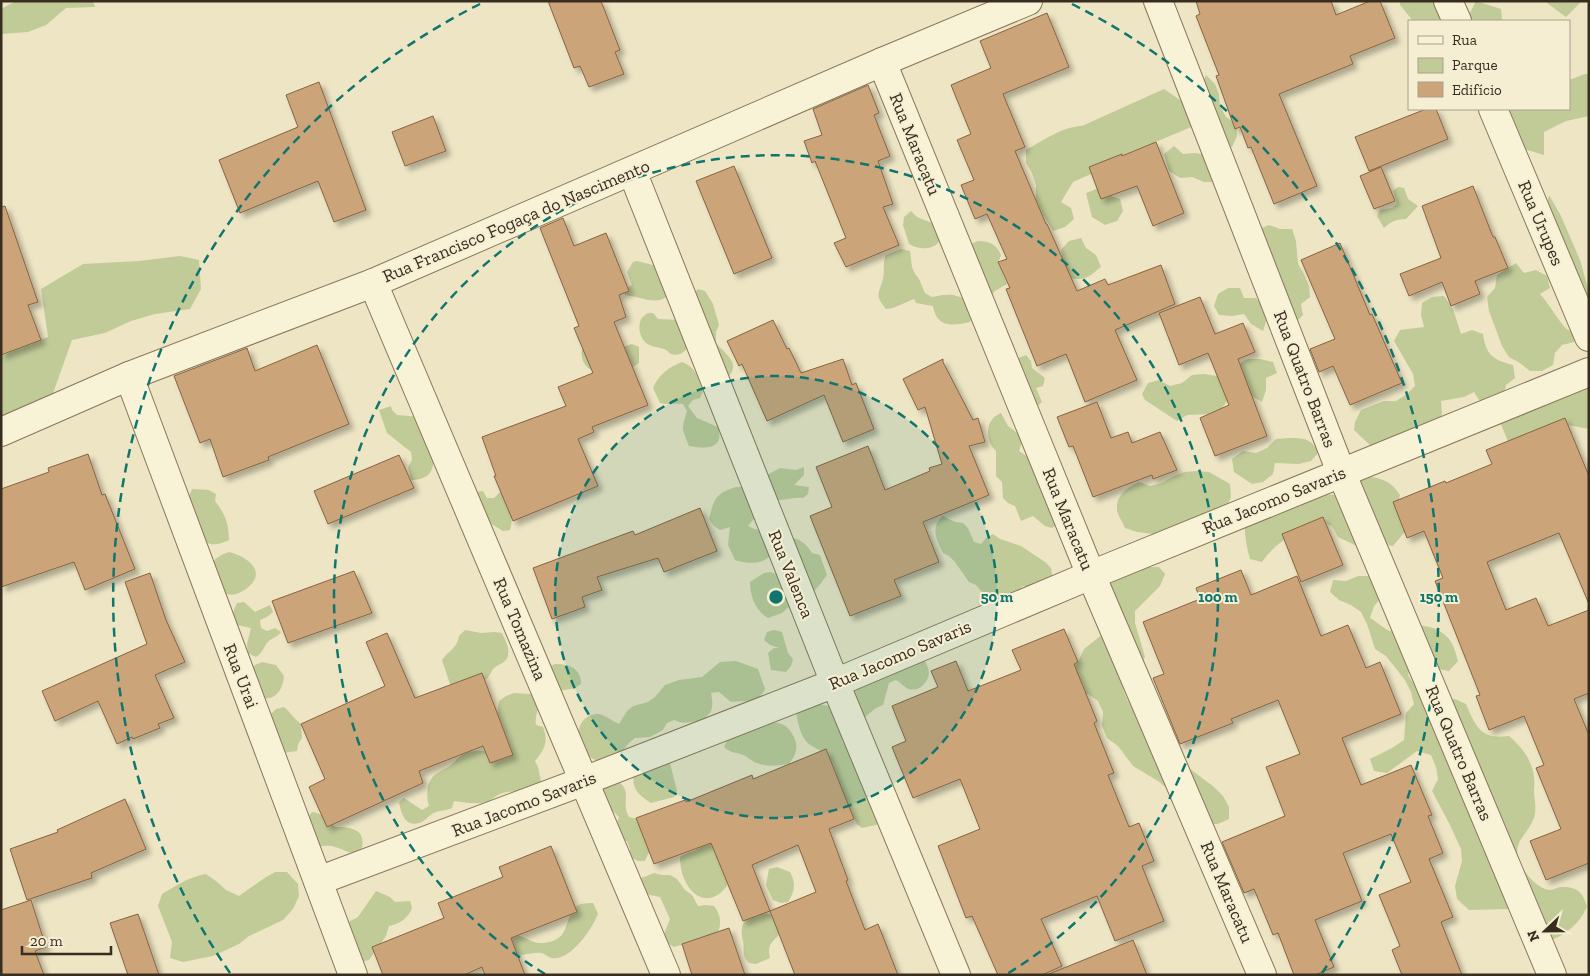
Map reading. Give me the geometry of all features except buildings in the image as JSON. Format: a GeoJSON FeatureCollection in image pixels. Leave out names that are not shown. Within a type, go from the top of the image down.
{"type":"FeatureCollection","features":[{"type":"Feature","properties":{"kind":"street","name":"Rua Francisco Fogaça do Nascimento"},"geometry":{"type":"LineString","coordinates":[[1,432],[129,376],[373,283],[882,62],[1028,1]]}},
{"type":"Feature","properties":{"kind":"street","name":"Rua Quatro Barras"},"geometry":{"type":"LineString","coordinates":[[1158,1],[1341,472],[1552,975]]}},
{"type":"Feature","properties":{"kind":"street"},"geometry":{"type":"LineString","coordinates":[[1448,1],[1457,20]]}},
{"type":"Feature","properties":{"kind":"street","name":"Rua Maracatu"},"geometry":{"type":"LineString","coordinates":[[882,62],[1091,575],[1262,975]]}},
{"type":"Feature","properties":{"kind":"street","name":"Rua Urupes"},"geometry":{"type":"LineString","coordinates":[[1493,110],[1589,337]]}},
{"type":"Feature","properties":{"kind":"street","name":"Rua Valenca"},"geometry":{"type":"LineString","coordinates":[[632,171],[835,683],[956,975]]}},
{"type":"Feature","properties":{"kind":"street","name":"Rua Tomazina"},"geometry":{"type":"LineString","coordinates":[[373,283],[666,975]]}},
{"type":"Feature","properties":{"kind":"street","name":"Rua Jacomo Savaris"},"geometry":{"type":"LineString","coordinates":[[318,881],[584,781],[835,683],[1091,575],[1589,372]]}},
{"type":"Feature","properties":{"kind":"street","name":"Rua Urai"},"geometry":{"type":"LineString","coordinates":[[129,376],[354,975]]}},
{"type":"Feature","properties":{"kind":"green space"},"geometry":{"type":"Polygon","coordinates":[[[16,1],[93,1],[95,7],[66,8],[46,25],[28,32],[1,34],[1,9],[16,1]]]}},
{"type":"Feature","properties":{"kind":"green space"},"geometry":{"type":"Polygon","coordinates":[[[1400,1],[1441,1],[1450,20],[1412,20],[1400,5],[1400,1]]]}},
{"type":"Feature","properties":{"kind":"green space"},"geometry":{"type":"Polygon","coordinates":[[[1476,1],[1501,9],[1502,20],[1466,20],[1476,1]]]}},
{"type":"Feature","properties":{"kind":"green space"},"geometry":{"type":"Polygon","coordinates":[[[1549,1],[1582,1],[1566,17],[1547,3],[1549,1]]]}},
{"type":"Feature","properties":{"kind":"green space"},"geometry":{"type":"Polygon","coordinates":[[[1589,74],[1589,116],[1566,121],[1544,132],[1544,155],[1521,148],[1502,110],[1570,110],[1570,80],[1589,74]]]}},
{"type":"Feature","properties":{"kind":"green space"},"geometry":{"type":"Polygon","coordinates":[[[1206,75],[1215,84],[1219,94],[1220,106],[1226,117],[1236,124],[1237,136],[1232,147],[1221,141],[1201,86],[1206,75]]]}},
{"type":"Feature","properties":{"kind":"green space"},"geometry":{"type":"Polygon","coordinates":[[[1164,89],[1183,102],[1196,125],[1103,164],[1091,174],[1073,182],[1061,202],[1071,208],[1074,219],[1065,227],[1053,231],[1040,210],[1036,199],[1036,185],[1026,163],[1026,150],[1060,131],[1082,126],[1164,89]]]}},
{"type":"Feature","properties":{"kind":"green space"},"geometry":{"type":"Polygon","coordinates":[[[1174,146],[1183,154],[1207,155],[1216,182],[1204,182],[1192,177],[1180,178],[1169,171],[1164,154],[1174,146]]]}},
{"type":"Feature","properties":{"kind":"green space"},"geometry":{"type":"Polygon","coordinates":[[[1398,187],[1404,188],[1408,199],[1418,206],[1406,219],[1394,221],[1384,228],[1377,216],[1380,210],[1392,208],[1397,204],[1393,191],[1398,187]]]}},
{"type":"Feature","properties":{"kind":"green space"},"geometry":{"type":"Polygon","coordinates":[[[1099,188],[1108,195],[1120,199],[1123,211],[1117,221],[1105,225],[1092,217],[1086,193],[1099,188]]]}},
{"type":"Feature","properties":{"kind":"green space"},"geometry":{"type":"Polygon","coordinates":[[[1549,195],[1561,216],[1580,260],[1589,292],[1589,320],[1543,221],[1549,195]]]}},
{"type":"Feature","properties":{"kind":"green space"},"geometry":{"type":"Polygon","coordinates":[[[911,211],[917,217],[937,225],[942,238],[936,245],[918,248],[909,244],[903,225],[904,217],[911,211]]]}},
{"type":"Feature","properties":{"kind":"green space"},"geometry":{"type":"Polygon","coordinates":[[[1269,225],[1280,229],[1292,229],[1296,241],[1298,264],[1309,286],[1310,297],[1301,304],[1303,315],[1294,324],[1257,230],[1269,225]]]}},
{"type":"Feature","properties":{"kind":"green space"},"geometry":{"type":"Polygon","coordinates":[[[1081,238],[1086,248],[1096,255],[1101,267],[1086,277],[1079,279],[1069,278],[1063,264],[1061,250],[1069,241],[1081,238]]]}},
{"type":"Feature","properties":{"kind":"green space"},"geometry":{"type":"Polygon","coordinates":[[[978,241],[993,244],[1001,255],[998,263],[1007,284],[995,291],[991,296],[971,244],[978,241]]]}},
{"type":"Feature","properties":{"kind":"green space"},"geometry":{"type":"Polygon","coordinates":[[[901,249],[910,251],[912,267],[925,293],[932,297],[955,295],[969,301],[973,315],[970,322],[946,324],[938,318],[933,306],[916,303],[914,299],[886,309],[879,297],[884,276],[885,258],[886,255],[901,249]]]}},
{"type":"Feature","properties":{"kind":"green space"},"geometry":{"type":"Polygon","coordinates":[[[180,256],[199,260],[201,289],[190,309],[155,314],[131,321],[105,333],[72,340],[52,396],[1,416],[1,356],[48,337],[41,289],[83,264],[139,261],[180,256]]]}},
{"type":"Feature","properties":{"kind":"green space"},"geometry":{"type":"Polygon","coordinates":[[[637,261],[661,267],[668,296],[663,299],[652,300],[625,295],[624,290],[632,285],[627,272],[633,262],[637,261]]]}},
{"type":"Feature","properties":{"kind":"green space"},"geometry":{"type":"Polygon","coordinates":[[[1516,263],[1524,273],[1536,270],[1547,276],[1550,288],[1540,294],[1568,330],[1581,332],[1574,342],[1562,345],[1555,353],[1553,365],[1542,371],[1530,371],[1509,357],[1502,346],[1489,311],[1487,297],[1495,288],[1497,275],[1516,263]]]}},
{"type":"Feature","properties":{"kind":"green space"},"geometry":{"type":"Polygon","coordinates":[[[1228,288],[1240,288],[1244,298],[1256,298],[1266,314],[1263,331],[1251,324],[1244,314],[1232,316],[1219,315],[1214,306],[1218,294],[1228,288]]]}},
{"type":"Feature","properties":{"kind":"green space"},"geometry":{"type":"Polygon","coordinates":[[[698,289],[705,291],[713,304],[719,325],[716,332],[716,343],[733,364],[731,374],[726,379],[692,295],[698,289]]]}},
{"type":"Feature","properties":{"kind":"green space"},"geometry":{"type":"Polygon","coordinates":[[[1444,296],[1453,309],[1461,334],[1472,330],[1483,334],[1486,347],[1492,356],[1513,365],[1515,378],[1506,385],[1503,397],[1481,403],[1474,392],[1464,397],[1441,401],[1442,414],[1439,426],[1373,448],[1354,430],[1355,422],[1361,410],[1384,401],[1396,401],[1415,386],[1413,374],[1394,341],[1400,330],[1424,327],[1421,315],[1422,303],[1432,297],[1444,296]]]}},
{"type":"Feature","properties":{"kind":"green space"},"geometry":{"type":"Polygon","coordinates":[[[653,313],[658,319],[680,320],[690,344],[685,351],[677,355],[671,354],[664,349],[648,344],[644,340],[640,333],[640,321],[646,314],[653,313]]]}},
{"type":"Feature","properties":{"kind":"green space"},"geometry":{"type":"Polygon","coordinates":[[[583,344],[618,349],[632,344],[639,347],[639,363],[631,368],[610,373],[600,373],[591,370],[585,364],[582,356],[583,344]]]}},
{"type":"Feature","properties":{"kind":"green space"},"geometry":{"type":"Polygon","coordinates":[[[1026,355],[1031,361],[1032,368],[1045,378],[1043,386],[1036,388],[1042,402],[1036,407],[1011,361],[1026,355]]]}},
{"type":"Feature","properties":{"kind":"green space"},"geometry":{"type":"Polygon","coordinates":[[[1248,359],[1273,362],[1277,373],[1266,378],[1266,390],[1262,402],[1252,396],[1230,397],[1222,408],[1212,414],[1187,415],[1177,421],[1145,400],[1142,394],[1148,383],[1159,380],[1170,386],[1182,383],[1192,375],[1216,376],[1227,372],[1248,359]]]}},
{"type":"Feature","properties":{"kind":"green space"},"geometry":{"type":"Polygon","coordinates":[[[682,362],[693,370],[698,377],[703,391],[700,398],[693,400],[688,406],[697,418],[718,427],[719,440],[712,446],[701,448],[689,446],[683,429],[687,411],[683,404],[660,403],[653,388],[665,372],[682,362]]]}},
{"type":"Feature","properties":{"kind":"green space"},"geometry":{"type":"Polygon","coordinates":[[[1589,381],[1589,429],[1563,424],[1510,446],[1500,422],[1589,381]]]}},
{"type":"Feature","properties":{"kind":"green space"},"geometry":{"type":"Polygon","coordinates":[[[391,406],[397,415],[420,417],[433,456],[433,465],[430,473],[423,478],[411,480],[408,467],[412,460],[411,452],[387,433],[379,410],[391,406]]]}},
{"type":"Feature","properties":{"kind":"green space"},"geometry":{"type":"Polygon","coordinates":[[[1001,413],[1008,426],[1020,435],[1022,442],[1019,451],[1031,459],[1059,523],[1052,528],[1045,526],[1033,516],[1021,521],[1015,506],[1003,498],[1002,482],[996,476],[996,451],[988,436],[989,425],[1001,413]]]}},
{"type":"Feature","properties":{"kind":"green space"},"geometry":{"type":"Polygon","coordinates":[[[1288,438],[1309,441],[1319,452],[1311,461],[1299,464],[1275,463],[1273,474],[1263,482],[1252,484],[1234,472],[1232,459],[1243,451],[1256,453],[1267,448],[1276,439],[1288,438]]]}},
{"type":"Feature","properties":{"kind":"green space"},"geometry":{"type":"Polygon","coordinates":[[[804,467],[804,475],[794,485],[809,487],[808,494],[803,498],[773,499],[767,475],[780,468],[796,470],[804,467]]]}},
{"type":"Feature","properties":{"kind":"green space"},"geometry":{"type":"Polygon","coordinates":[[[1184,472],[1209,472],[1230,484],[1231,497],[1226,508],[1203,514],[1161,535],[1137,532],[1125,528],[1118,514],[1117,504],[1127,489],[1139,482],[1150,486],[1162,483],[1184,472]]]}},
{"type":"Feature","properties":{"kind":"green space"},"geometry":{"type":"Polygon","coordinates":[[[1371,477],[1388,482],[1400,495],[1397,507],[1408,528],[1393,546],[1381,544],[1361,548],[1338,537],[1332,526],[1320,521],[1281,542],[1262,562],[1250,559],[1247,549],[1245,518],[1322,494],[1335,495],[1345,500],[1360,480],[1371,477]]]}},
{"type":"Feature","properties":{"kind":"green space"},"geometry":{"type":"Polygon","coordinates":[[[744,487],[760,517],[753,520],[748,526],[761,530],[772,555],[763,561],[750,563],[735,560],[728,545],[730,527],[720,530],[709,519],[716,498],[729,489],[744,487]]]}},
{"type":"Feature","properties":{"kind":"green space"},"geometry":{"type":"Polygon","coordinates":[[[192,489],[209,490],[216,494],[215,501],[226,519],[229,540],[215,544],[206,542],[203,539],[197,528],[190,506],[189,496],[192,489]]]}},
{"type":"Feature","properties":{"kind":"green space"},"geometry":{"type":"Polygon","coordinates":[[[483,491],[487,498],[494,498],[500,492],[506,492],[512,516],[510,530],[503,531],[488,522],[476,492],[483,491]]]}},
{"type":"Feature","properties":{"kind":"green space"},"geometry":{"type":"Polygon","coordinates":[[[943,516],[955,522],[963,523],[968,528],[974,542],[981,544],[993,534],[1000,539],[1021,546],[1051,568],[1053,581],[1040,589],[1023,586],[1004,598],[981,591],[976,585],[969,582],[949,556],[943,553],[936,538],[935,529],[943,516]]]}},
{"type":"Feature","properties":{"kind":"green space"},"geometry":{"type":"Polygon","coordinates":[[[787,537],[799,540],[812,553],[820,555],[827,575],[813,592],[787,537]]]}},
{"type":"Feature","properties":{"kind":"green space"},"geometry":{"type":"Polygon","coordinates":[[[229,552],[249,562],[256,572],[252,583],[240,593],[223,593],[210,566],[218,557],[229,552]]]}},
{"type":"Feature","properties":{"kind":"green space"},"geometry":{"type":"Polygon","coordinates":[[[1146,567],[1159,567],[1165,574],[1160,586],[1135,611],[1135,623],[1145,657],[1123,689],[1139,721],[1182,763],[1223,796],[1229,807],[1229,819],[1218,824],[1206,824],[1158,781],[1133,766],[1118,746],[1107,738],[1102,726],[1103,712],[1098,701],[1088,694],[1075,694],[1068,670],[1078,662],[1084,649],[1103,634],[1099,582],[1146,567]]]}},
{"type":"Feature","properties":{"kind":"green space"},"geometry":{"type":"Polygon","coordinates":[[[771,572],[778,575],[793,603],[782,613],[768,618],[763,615],[754,602],[750,582],[764,573],[771,572]]]}},
{"type":"Feature","properties":{"kind":"green space"},"geometry":{"type":"Polygon","coordinates":[[[1358,576],[1371,576],[1381,598],[1374,606],[1370,618],[1385,629],[1396,631],[1418,626],[1432,628],[1446,635],[1452,644],[1458,661],[1449,671],[1411,664],[1408,675],[1420,694],[1442,703],[1455,699],[1466,704],[1481,730],[1492,736],[1509,736],[1518,744],[1529,760],[1534,780],[1535,810],[1533,820],[1518,846],[1517,851],[1521,865],[1532,881],[1545,889],[1566,887],[1575,889],[1583,897],[1587,907],[1572,928],[1561,935],[1549,941],[1510,909],[1469,910],[1457,899],[1455,886],[1462,861],[1461,849],[1432,791],[1438,779],[1431,755],[1417,751],[1387,773],[1374,771],[1370,759],[1404,740],[1406,713],[1414,704],[1405,680],[1386,656],[1375,649],[1361,612],[1339,600],[1330,592],[1333,580],[1346,581],[1358,576]]]}},
{"type":"Feature","properties":{"kind":"green space"},"geometry":{"type":"Polygon","coordinates":[[[244,602],[255,612],[270,605],[273,612],[260,620],[261,628],[267,631],[275,628],[281,632],[268,642],[256,657],[248,653],[247,644],[251,628],[237,625],[233,617],[237,603],[244,602]]]}},
{"type":"Feature","properties":{"kind":"green space"},"geometry":{"type":"Polygon","coordinates":[[[465,630],[481,633],[502,633],[508,647],[508,656],[504,662],[494,668],[486,679],[472,684],[453,685],[450,684],[442,660],[455,647],[459,636],[465,630]]]}},
{"type":"Feature","properties":{"kind":"green space"},"geometry":{"type":"Polygon","coordinates":[[[774,630],[782,632],[788,653],[793,659],[791,666],[786,672],[771,670],[768,653],[774,648],[779,648],[770,645],[764,640],[767,632],[774,630]]]}},
{"type":"Feature","properties":{"kind":"green space"},"geometry":{"type":"Polygon","coordinates":[[[923,658],[929,673],[927,680],[922,686],[913,690],[896,680],[889,683],[883,705],[865,717],[858,714],[852,699],[849,668],[923,658]]]}},
{"type":"Feature","properties":{"kind":"green space"},"geometry":{"type":"Polygon","coordinates":[[[736,661],[758,669],[765,689],[759,697],[751,700],[731,702],[719,692],[711,693],[712,707],[706,717],[688,723],[674,720],[667,723],[663,730],[650,737],[635,738],[619,755],[599,762],[581,748],[578,735],[579,729],[581,723],[590,715],[602,715],[619,724],[627,711],[633,706],[648,702],[665,685],[679,680],[702,677],[720,662],[736,661]]]}},
{"type":"Feature","properties":{"kind":"green space"},"geometry":{"type":"Polygon","coordinates":[[[262,662],[276,665],[284,676],[280,690],[270,698],[261,698],[248,671],[262,662]]]}},
{"type":"Feature","properties":{"kind":"green space"},"geometry":{"type":"Polygon","coordinates":[[[555,664],[573,668],[579,674],[581,684],[575,688],[559,691],[548,667],[555,664]]]}},
{"type":"Feature","properties":{"kind":"green space"},"geometry":{"type":"Polygon","coordinates":[[[514,693],[530,694],[537,697],[536,725],[543,727],[546,737],[543,749],[535,761],[541,781],[526,791],[506,792],[482,803],[454,801],[452,808],[434,813],[421,822],[414,824],[407,821],[404,818],[399,802],[404,798],[422,810],[429,806],[427,798],[428,789],[430,781],[436,774],[450,766],[465,753],[492,751],[499,701],[514,693]]]}},
{"type":"Feature","properties":{"kind":"green space"},"geometry":{"type":"Polygon","coordinates":[[[816,703],[832,707],[836,722],[849,737],[842,741],[853,758],[857,776],[872,781],[882,819],[876,825],[862,828],[857,824],[845,802],[830,758],[808,743],[803,736],[796,712],[816,703]]]}},
{"type":"Feature","properties":{"kind":"green space"},"geometry":{"type":"Polygon","coordinates":[[[284,707],[301,724],[302,738],[298,744],[297,751],[282,753],[270,715],[276,709],[284,707]]]}},
{"type":"Feature","properties":{"kind":"green space"},"geometry":{"type":"Polygon","coordinates":[[[766,723],[782,724],[794,736],[796,752],[789,764],[773,766],[761,764],[724,747],[728,738],[766,723]]]}},
{"type":"Feature","properties":{"kind":"green space"},"geometry":{"type":"Polygon","coordinates":[[[661,761],[670,763],[677,791],[674,797],[651,803],[635,788],[634,773],[661,761]]]}},
{"type":"Feature","properties":{"kind":"green space"},"geometry":{"type":"Polygon","coordinates":[[[613,780],[624,787],[629,817],[641,820],[651,848],[645,861],[638,861],[630,857],[627,841],[620,841],[616,825],[619,817],[607,808],[599,786],[613,780]]]}},
{"type":"Feature","properties":{"kind":"green space"},"geometry":{"type":"Polygon","coordinates":[[[312,812],[319,814],[336,827],[357,831],[362,839],[362,848],[358,851],[348,852],[331,846],[318,847],[308,817],[312,812]]]}},
{"type":"Feature","properties":{"kind":"green space"},"geometry":{"type":"Polygon","coordinates":[[[708,836],[732,878],[715,897],[706,898],[698,896],[685,881],[681,870],[680,857],[699,848],[708,836]]]}},
{"type":"Feature","properties":{"kind":"green space"},"geometry":{"type":"Polygon","coordinates":[[[777,867],[790,872],[794,883],[788,902],[781,903],[773,900],[766,885],[769,869],[777,867]]]}},
{"type":"Feature","properties":{"kind":"green space"},"geometry":{"type":"Polygon","coordinates":[[[275,872],[287,872],[298,884],[299,896],[293,909],[283,920],[213,956],[183,962],[170,958],[172,942],[158,906],[162,894],[189,879],[206,874],[226,890],[239,896],[275,872]]]}},
{"type":"Feature","properties":{"kind":"green space"},"geometry":{"type":"Polygon","coordinates":[[[654,873],[670,875],[677,879],[685,890],[692,895],[698,906],[714,906],[720,920],[717,935],[674,947],[667,943],[664,934],[670,919],[660,897],[645,894],[639,879],[654,873]]]}},
{"type":"Feature","properties":{"kind":"green space"},"geometry":{"type":"Polygon","coordinates":[[[376,891],[390,897],[395,902],[410,901],[412,908],[403,920],[389,926],[386,936],[369,960],[361,962],[343,925],[358,917],[376,891]]]}},
{"type":"Feature","properties":{"kind":"green space"},"geometry":{"type":"Polygon","coordinates":[[[593,903],[598,914],[595,920],[586,936],[566,955],[558,958],[551,958],[538,953],[517,956],[506,933],[518,935],[536,943],[553,941],[564,932],[571,913],[575,908],[581,904],[593,903]]]}},
{"type":"Feature","properties":{"kind":"green space"},"geometry":{"type":"Polygon","coordinates":[[[765,913],[774,915],[783,929],[769,948],[770,958],[756,964],[749,963],[744,952],[743,924],[753,916],[765,913]]]}}]}
